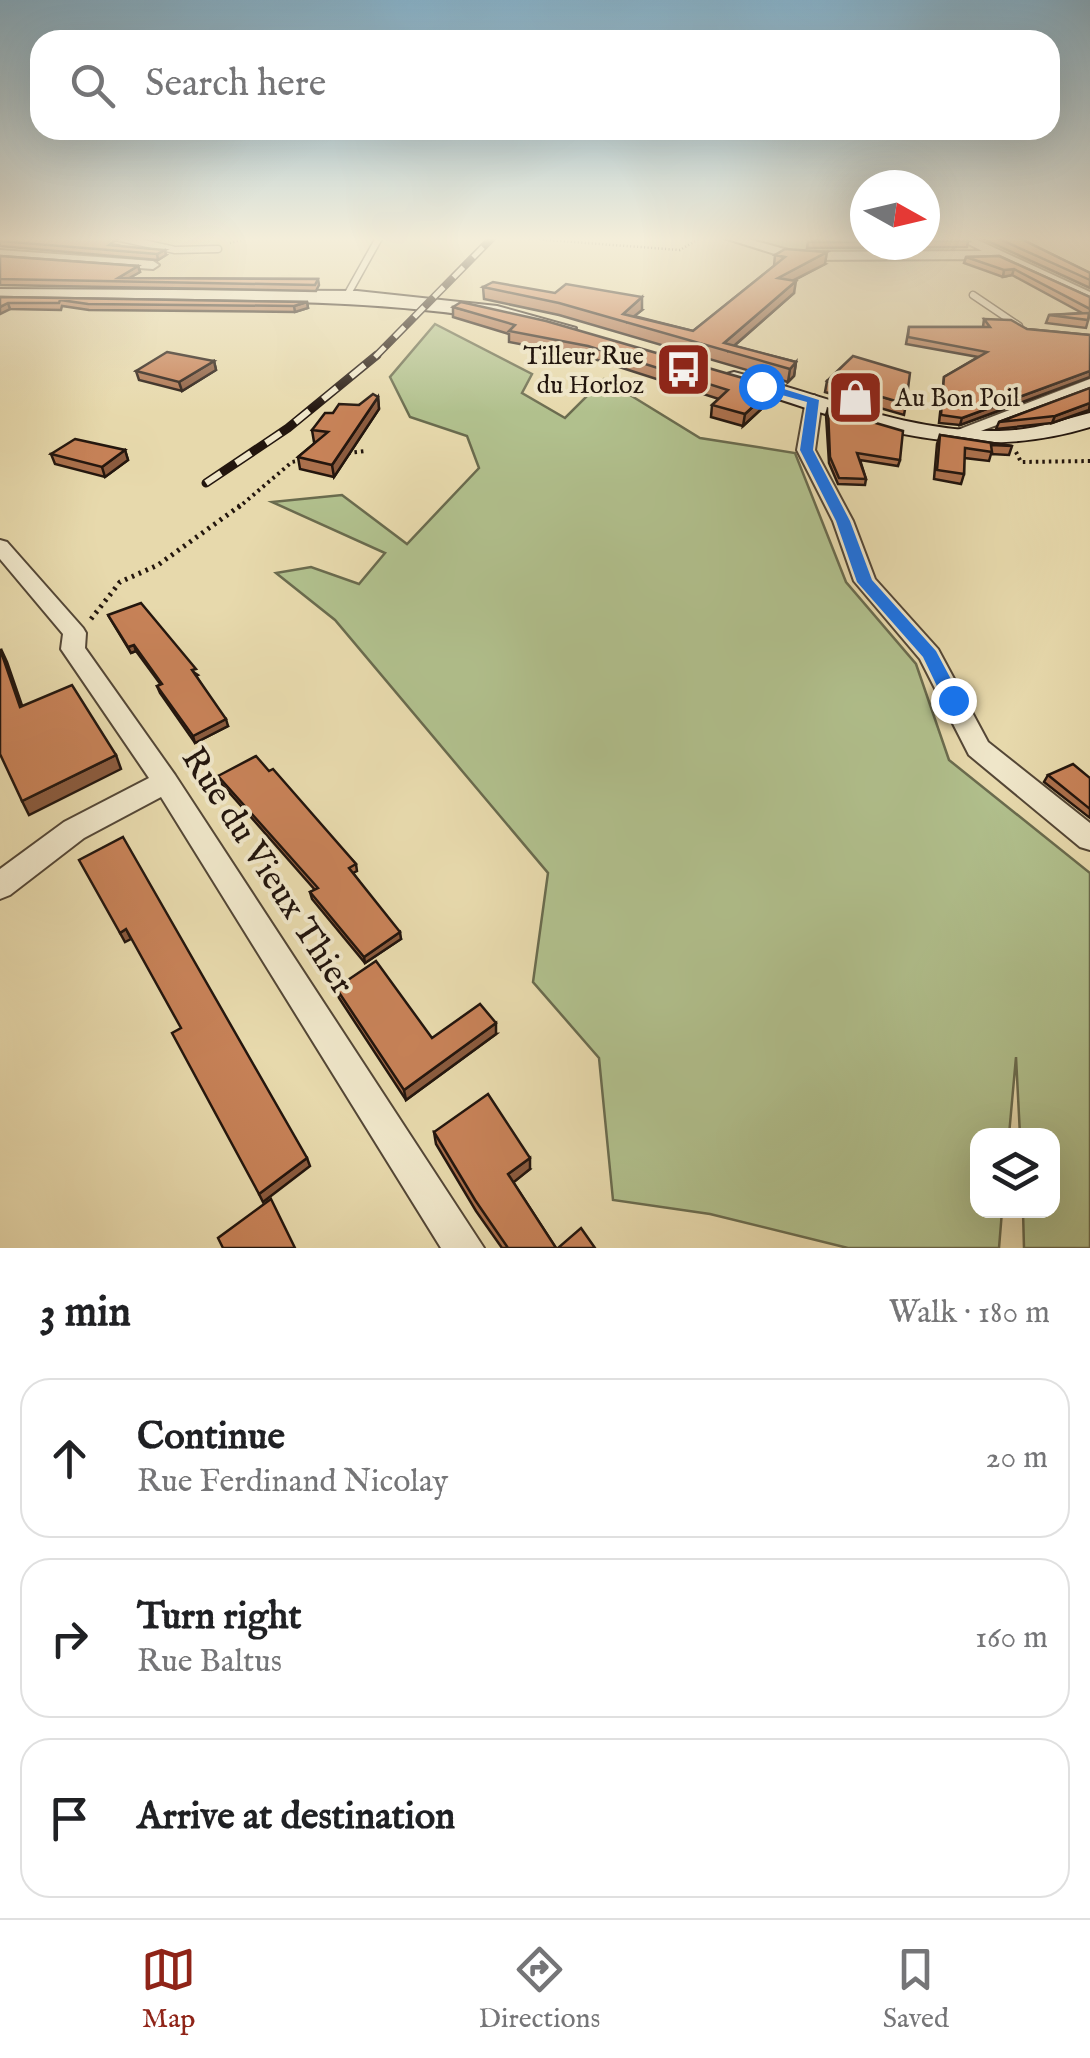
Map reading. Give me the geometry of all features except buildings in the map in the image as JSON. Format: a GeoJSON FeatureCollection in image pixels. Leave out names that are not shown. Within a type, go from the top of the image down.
{"type":"FeatureCollection","features":[{"type":"Feature","properties":{"kind":"street"},"geometry":{"type":"LineString","coordinates":[[107,295],[415,298],[493,307],[589,334]]}},
{"type":"Feature","properties":{"kind":"street"},"geometry":{"type":"LineString","coordinates":[[703,368],[922,432],[951,436],[1006,441],[1039,436],[1090,420]]}},
{"type":"Feature","properties":{"kind":"street"},"geometry":{"type":"LineString","coordinates":[[951,436],[1090,384]]}},
{"type":"Feature","properties":{"kind":"street"},"geometry":{"type":"LineString","coordinates":[[814,400],[806,450],[843,521],[865,582],[930,655],[978,748],[1090,840]]}},
{"type":"Feature","properties":{"kind":"street","name":"Rue du Vieux Thier"},"geometry":{"type":"LineString","coordinates":[[0,546],[75,633],[73,648],[166,782],[464,1248]]}},
{"type":"Feature","properties":{"kind":"street"},"geometry":{"type":"LineString","coordinates":[[0,886],[74,830],[166,782]]}},
{"type":"Feature","properties":{"kind":"lane"},"geometry":{"type":"LineString","coordinates":[[973,295],[1030,330]]}},
{"type":"Feature","properties":{"kind":"path"},"geometry":{"type":"LineString","coordinates":[[1039,436],[1014,448],[1021,462],[1090,461]]}},
{"type":"Feature","properties":{"kind":"path"},"geometry":{"type":"LineString","coordinates":[[346,454],[365,451]]}},
{"type":"Feature","properties":{"kind":"path"},"geometry":{"type":"LineString","coordinates":[[75,633],[105,606],[120,582],[158,565],[208,534],[292,462],[310,459]]}},
{"type":"Feature","properties":{"kind":"green space"},"geometry":{"type":"Polygon","coordinates":[[[435,324],[532,374],[522,393],[565,418],[604,379],[700,438],[795,453],[846,582],[916,664],[949,760],[1090,873],[1090,1248],[1024,1248],[1023,1218],[1060,1218],[1060,1128],[1020,1128],[1016,1057],[1010,1128],[970,1128],[970,1218],[1001,1218],[999,1248],[848,1248],[710,1214],[613,1200],[599,1058],[533,982],[548,873],[335,620],[276,573],[311,567],[359,584],[385,553],[272,502],[342,495],[407,544],[479,468],[467,436],[410,417],[390,377],[435,324]]]}},
{"type":"Feature","properties":{"kind":"railway"},"geometry":{"type":"LineString","coordinates":[[377,355],[436,295]]}},
{"type":"Feature","properties":{"kind":"railway"},"geometry":{"type":"LineString","coordinates":[[206,483],[288,428],[377,355]]}},
{"type":"Feature","properties":{"kind":"place","name":"Tilleur Rue du Horloz"},"geometry":{"type":"Point","coordinates":[683,369]}},
{"type":"Feature","properties":{"kind":"place","name":"Au Bon Poil"},"geometry":{"type":"Point","coordinates":[856,397]}},
{"type":"Feature","properties":{"kind":"route"},"geometry":{"type":"LineString","coordinates":[[761,386],[814,400],[806,450],[843,521],[865,582],[930,655],[953,700]]}}]}
